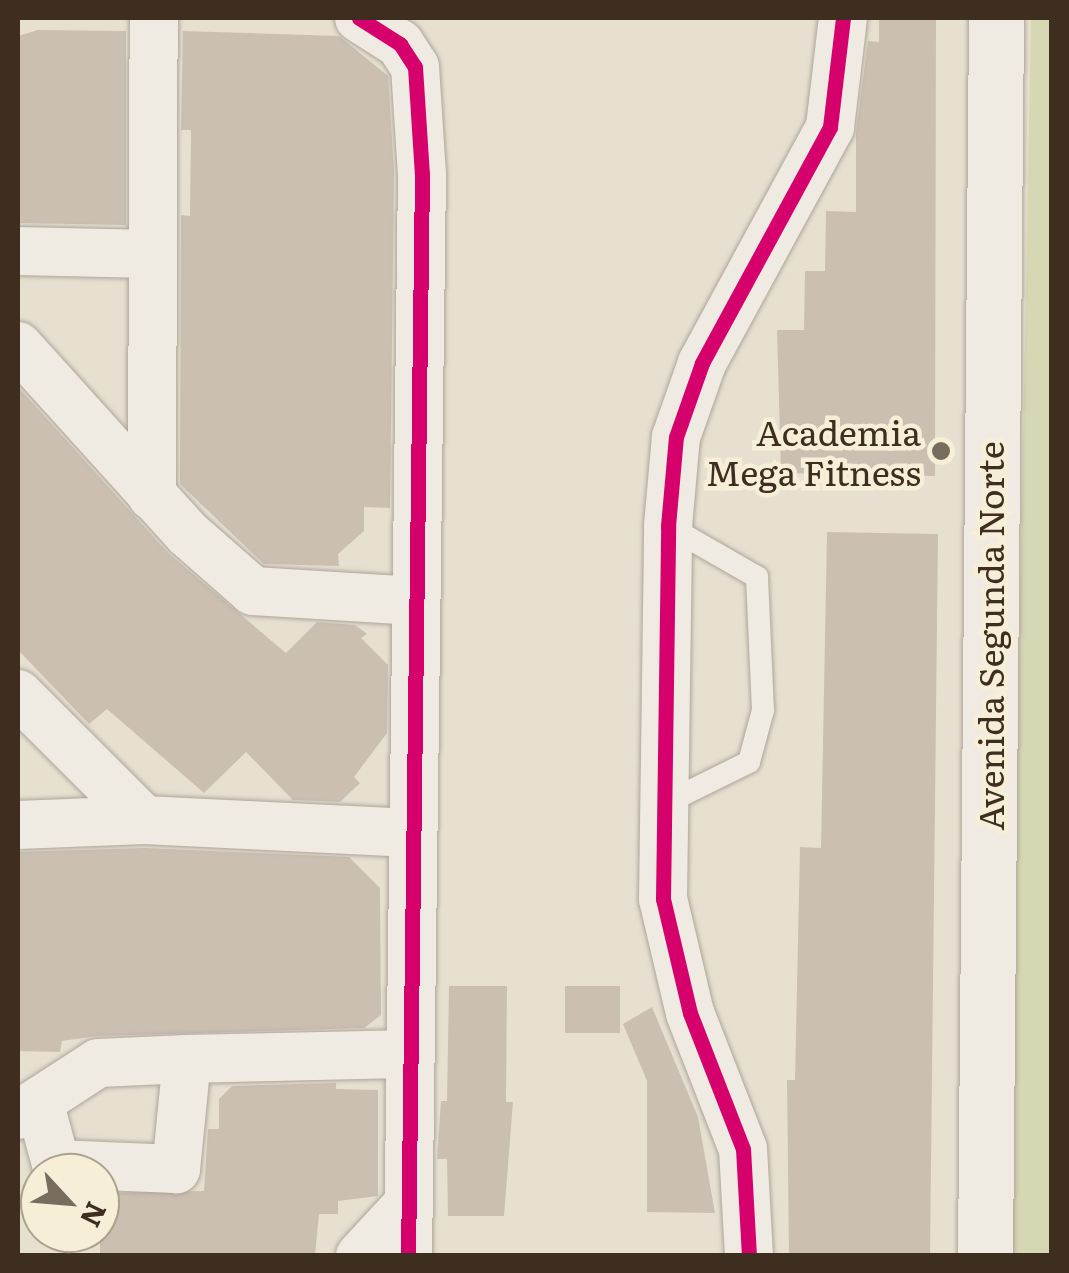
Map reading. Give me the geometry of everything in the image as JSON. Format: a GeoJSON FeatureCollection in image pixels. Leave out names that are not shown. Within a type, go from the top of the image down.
{"type":"FeatureCollection","features":[{"type":"Feature","properties":{"kind":"main road","name":"Avenida Segunda Norte"},"geometry":{"type":"LineString","coordinates":[[985,1256],[996,18]]}},
{"type":"Feature","properties":{"kind":"street"},"geometry":{"type":"LineString","coordinates":[[152,496],[150,254],[154,18]]}},
{"type":"Feature","properties":{"kind":"street"},"geometry":{"type":"LineString","coordinates":[[359,18],[400,44],[415,67],[422,174],[408,1256]]}},
{"type":"Feature","properties":{"kind":"street"},"geometry":{"type":"LineString","coordinates":[[749,1256],[743,1149],[672,947],[663,900],[668,526],[676,437],[702,363],[830,126],[843,18]]}},
{"type":"Feature","properties":{"kind":"street"},"geometry":{"type":"LineString","coordinates":[[18,251],[150,254]]}},
{"type":"Feature","properties":{"kind":"street"},"geometry":{"type":"LineString","coordinates":[[18,346],[152,496],[253,591],[416,601]]}},
{"type":"Feature","properties":{"kind":"street"},"geometry":{"type":"LineString","coordinates":[[18,694],[144,820]]}},
{"type":"Feature","properties":{"kind":"street"},"geometry":{"type":"LineString","coordinates":[[18,825],[144,820],[412,833]]}},
{"type":"Feature","properties":{"kind":"street"},"geometry":{"type":"LineString","coordinates":[[187,1059],[176,1170],[56,1164],[29,1110],[98,1063],[187,1059],[411,1054]]}},
{"type":"Feature","properties":{"kind":"street"},"geometry":{"type":"LineString","coordinates":[[360,1256],[410,1203]]}},
{"type":"Feature","properties":{"kind":"lane"},"geometry":{"type":"LineString","coordinates":[[664,804],[748,762],[763,710],[756,577],[668,526]]}},
{"type":"Feature","properties":{"kind":"green space"},"geometry":{"type":"Polygon","coordinates":[[[1031,18],[1051,18],[1052,1255],[1008,1256],[1031,18]]]}},
{"type":"Feature","properties":{"kind":"building"},"geometry":{"type":"Polygon","coordinates":[[[879,18],[936,18],[935,476],[781,473],[777,330],[804,330],[805,271],[825,271],[826,211],[856,212],[856,133],[868,41],[879,42],[879,18]]]}},
{"type":"Feature","properties":{"kind":"building"},"geometry":{"type":"Polygon","coordinates":[[[38,30],[126,31],[126,225],[18,223],[18,36],[38,30]]]}},
{"type":"Feature","properties":{"kind":"building"},"geometry":{"type":"Polygon","coordinates":[[[183,31],[339,36],[388,76],[394,172],[390,508],[364,507],[364,531],[338,554],[339,566],[264,564],[180,484],[181,215],[190,216],[191,130],[181,130],[183,31]]]}},
{"type":"Feature","properties":{"kind":"building"},"geometry":{"type":"Polygon","coordinates":[[[18,387],[168,553],[286,653],[317,622],[355,625],[367,634],[361,638],[388,665],[387,733],[354,777],[360,783],[340,802],[293,800],[246,752],[204,793],[107,709],[89,724],[18,650],[18,387]]]}},
{"type":"Feature","properties":{"kind":"building"},"geometry":{"type":"Polygon","coordinates":[[[827,532],[938,534],[930,1256],[789,1256],[787,1080],[795,1080],[800,847],[821,848],[827,532]]]}},
{"type":"Feature","properties":{"kind":"building"},"geometry":{"type":"Polygon","coordinates":[[[144,848],[349,857],[380,888],[381,1015],[364,1028],[97,1036],[62,1041],[60,1052],[18,1051],[18,852],[144,848]]]}},
{"type":"Feature","properties":{"kind":"building"},"geometry":{"type":"Polygon","coordinates":[[[449,986],[507,986],[506,1102],[513,1102],[504,1216],[448,1216],[447,1159],[437,1159],[441,1101],[447,1101],[449,986]]]}},
{"type":"Feature","properties":{"kind":"building"},"geometry":{"type":"Polygon","coordinates":[[[565,986],[620,986],[620,1033],[565,1033],[565,986]]]}},
{"type":"Feature","properties":{"kind":"building"},"geometry":{"type":"Polygon","coordinates":[[[652,1007],[698,1117],[715,1213],[647,1212],[647,1081],[623,1024],[652,1007]]]}},
{"type":"Feature","properties":{"kind":"building"},"geometry":{"type":"Polygon","coordinates":[[[336,1083],[336,1089],[378,1090],[378,1196],[338,1201],[338,1214],[319,1214],[315,1256],[100,1256],[120,1253],[120,1193],[204,1191],[208,1129],[219,1129],[219,1099],[232,1086],[336,1083]]]}},
{"type":"Feature","properties":{"kind":"cycle path"},"geometry":{"type":"LineString","coordinates":[[359,18],[400,44],[415,67],[422,174],[408,1256]]}},
{"type":"Feature","properties":{"kind":"cycle path"},"geometry":{"type":"LineString","coordinates":[[749,1256],[743,1149],[690,1013],[663,899],[668,526],[676,437],[702,363],[830,127],[843,18]]}},
{"type":"Feature","properties":{"kind":"place","name":"Academia Mega Fitness"},"geometry":{"type":"Point","coordinates":[941,451]}}]}
